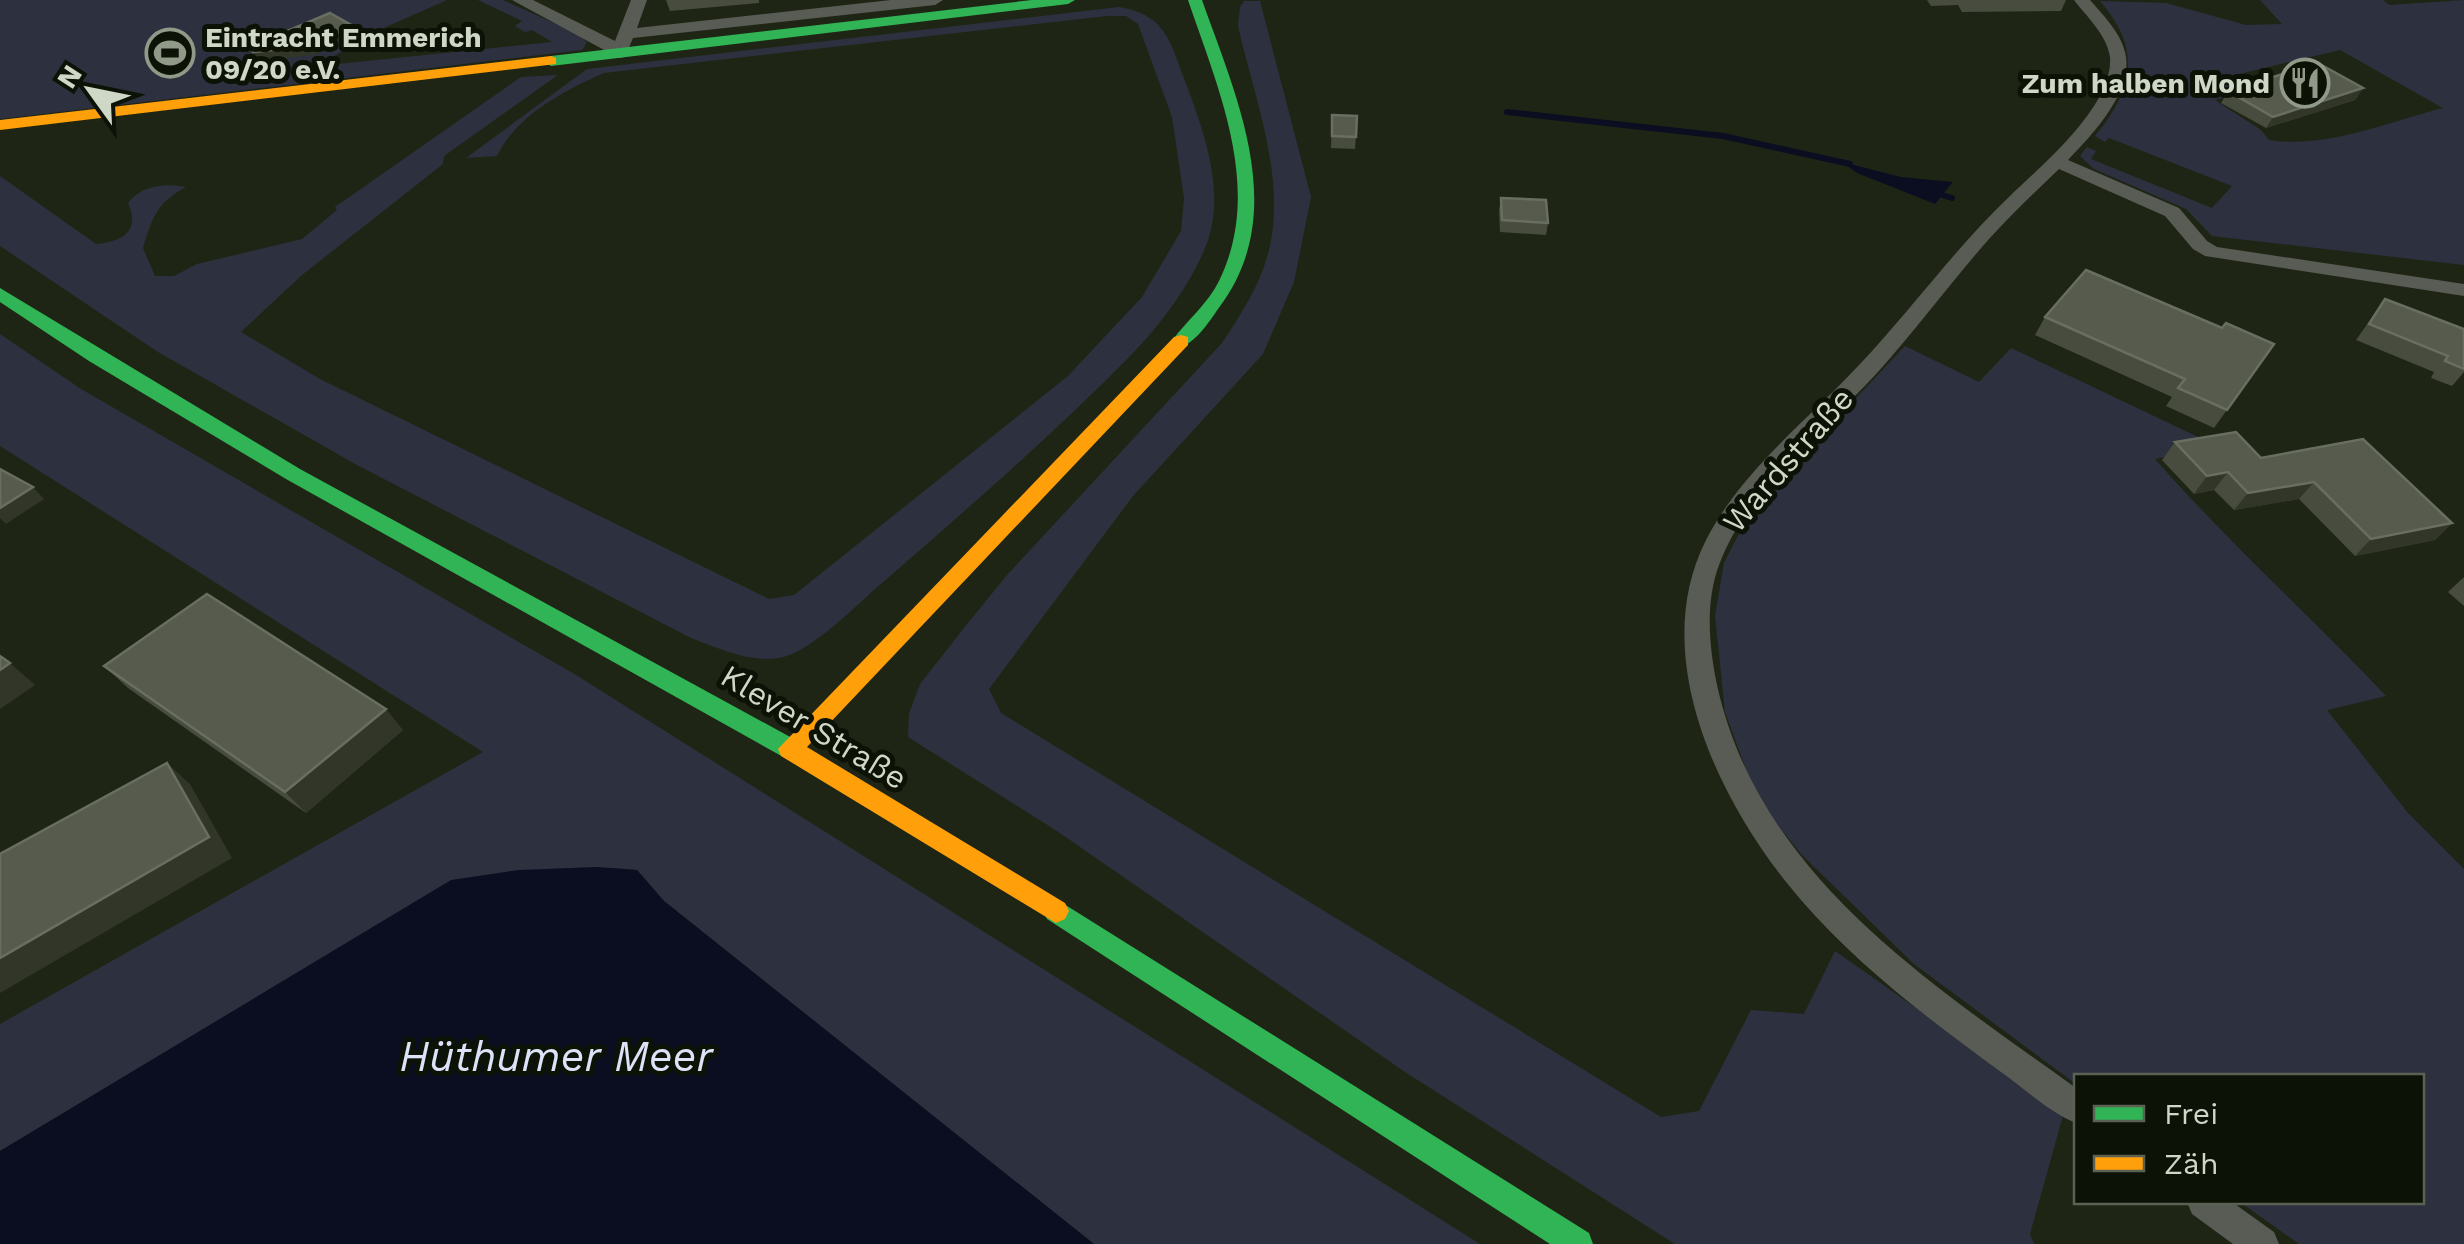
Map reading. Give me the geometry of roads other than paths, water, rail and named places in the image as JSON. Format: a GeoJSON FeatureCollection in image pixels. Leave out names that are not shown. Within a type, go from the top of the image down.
{"type":"FeatureCollection","features":[{"type":"Feature","properties":{"kind":"main road"},"geometry":{"type":"LineString","coordinates":[[0,125],[622,43],[1068,0]]}},
{"type":"Feature","properties":{"kind":"main road"},"geometry":{"type":"LineString","coordinates":[[790,749],[1170,354],[1211,305],[1235,267],[1247,206],[1245,168],[1235,122],[1195,0]]}},
{"type":"Feature","properties":{"kind":"main road","name":"Klever Straße"},"geometry":{"type":"LineString","coordinates":[[0,294],[253,453],[344,505],[559,616],[790,749],[1086,928],[1578,1244]]}},
{"type":"Feature","properties":{"kind":"street"},"geometry":{"type":"LineString","coordinates":[[520,0],[606,40],[622,43],[935,0]]}},
{"type":"Feature","properties":{"kind":"street"},"geometry":{"type":"LineString","coordinates":[[622,43],[639,0]]}},
{"type":"Feature","properties":{"kind":"street","name":"Wardstraße"},"geometry":{"type":"LineString","coordinates":[[2074,1106],[1869,949],[1818,897],[1763,830],[1732,776],[1716,730],[1702,680],[1699,642],[1703,573],[1734,512],[2095,116],[2115,78],[2119,59],[2111,39],[2082,0]]}},
{"type":"Feature","properties":{"kind":"street"},"geometry":{"type":"LineString","coordinates":[[2055,161],[2172,212],[2200,245],[2212,252],[2464,290]]}},
{"type":"Feature","properties":{"kind":"street"},"geometry":{"type":"LineString","coordinates":[[2207,1204],[2262,1244]]}},
{"type":"Feature","properties":{"kind":"water"},"geometry":{"type":"Polygon","coordinates":[[[1842,162],[1901,177],[1953,182],[1935,204],[1857,173],[1842,162]]]}},
{"type":"Feature","properties":{"kind":"water","name":"Hüthumer Meer"},"geometry":{"type":"Polygon","coordinates":[[[518,870],[637,870],[664,901],[1094,1244],[0,1244],[0,1151],[451,880],[518,870]]]}},
{"type":"Feature","properties":{"kind":"waterway"},"geometry":{"type":"LineString","coordinates":[[1507,112],[1723,136],[1850,164]]}},
{"type":"Feature","properties":{"kind":"waterway"},"geometry":{"type":"LineString","coordinates":[[1936,193],[1952,198]]}},
{"type":"Feature","properties":{"kind":"place","name":"Eintracht Emmerich 09/20 e.V."},"geometry":{"type":"Point","coordinates":[170,53]}},
{"type":"Feature","properties":{"kind":"place","name":"Zum halben Mond"},"geometry":{"type":"Point","coordinates":[2305,83]}}]}
